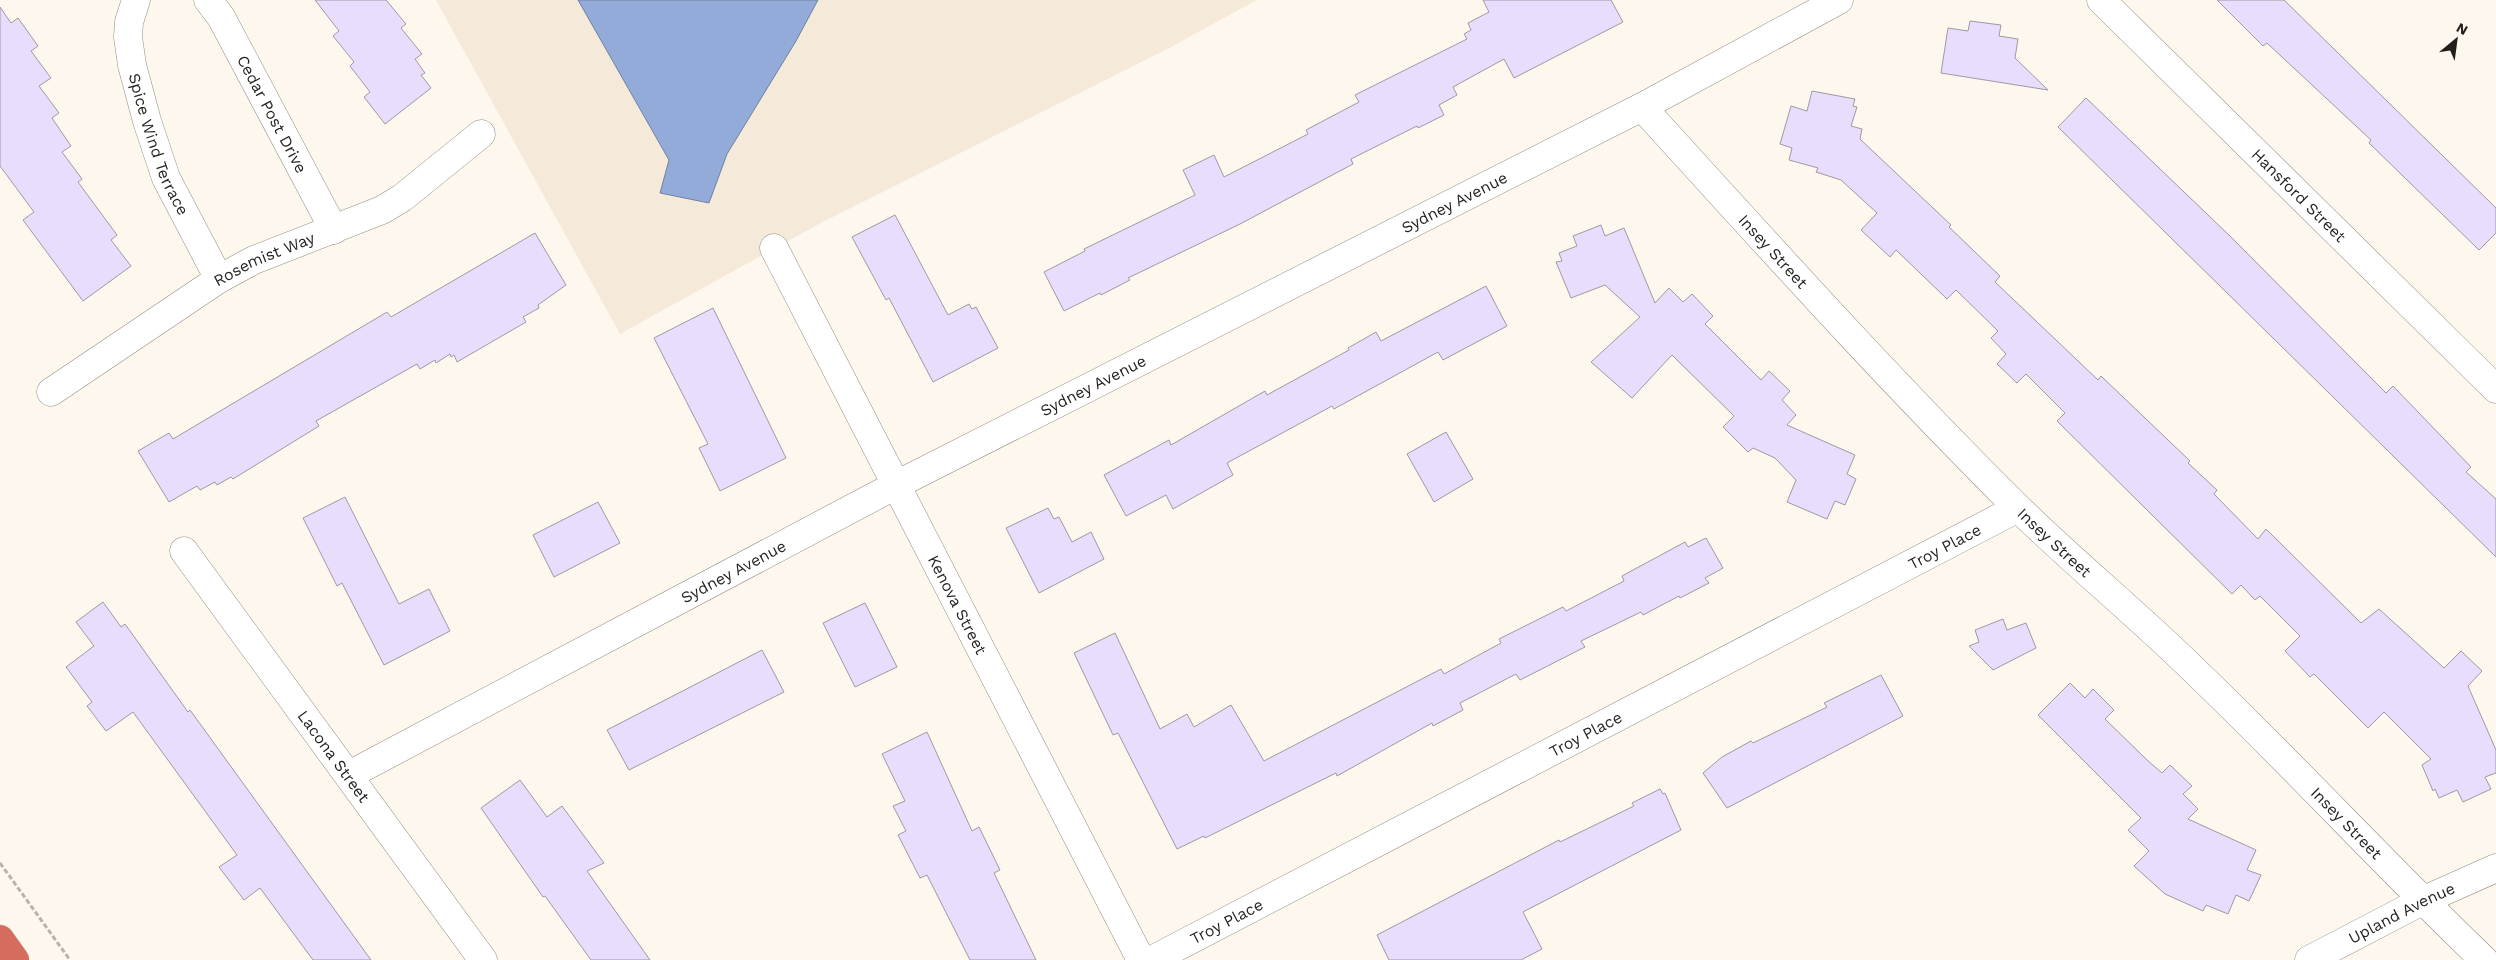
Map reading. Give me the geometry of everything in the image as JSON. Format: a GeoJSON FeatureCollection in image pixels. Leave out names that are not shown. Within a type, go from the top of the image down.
{"type":"FeatureCollection","features":[{"type":"Feature","properties":{"kind":"highway"},"geometry":{"type":"LineString","coordinates":[[0,939],[15,960]]}},
{"type":"Feature","properties":{"kind":"street","name":"Spice Wind Terrace"},"geometry":{"type":"LineString","coordinates":[[136,0],[129,22],[128,37],[132,65],[147,121],[166,178],[219,279]]}},
{"type":"Feature","properties":{"kind":"street","name":"Cedar Post Drive"},"geometry":{"type":"LineString","coordinates":[[208,0],[221,17],[334,230]]}},
{"type":"Feature","properties":{"kind":"street","name":"Sydney Avenue"},"geometry":{"type":"LineString","coordinates":[[349,775],[896,485],[1642,107],[1839,0]]}},
{"type":"Feature","properties":{"kind":"street","name":"Hansford Street"},"geometry":{"type":"LineString","coordinates":[[2102,0],[2496,389]]}},
{"type":"Feature","properties":{"kind":"street","name":"Insey Street"},"geometry":{"type":"LineString","coordinates":[[1642,107],[1844,328],[2018,508],[2194,669],[2422,901],[2482,955]]}},
{"type":"Feature","properties":{"kind":"street","name":"Rosemist Way"},"geometry":{"type":"LineString","coordinates":[[51,392],[219,279],[254,260],[382,210],[402,198],[481,134]]}},
{"type":"Feature","properties":{"kind":"street","name":"Kenova Street"},"geometry":{"type":"LineString","coordinates":[[774,248],[1141,960]]}},
{"type":"Feature","properties":{"kind":"street","name":"Troy Place"},"geometry":{"type":"LineString","coordinates":[[1152,960],[2018,508]]}},
{"type":"Feature","properties":{"kind":"street","name":"Lacona Street"},"geometry":{"type":"LineString","coordinates":[[184,551],[483,960]]}},
{"type":"Feature","properties":{"kind":"street","name":"Upland Avenue"},"geometry":{"type":"LineString","coordinates":[[2308,960],[2422,901],[2496,868]]}},
{"type":"Feature","properties":{"kind":"path"},"geometry":{"type":"LineString","coordinates":[[0,863],[70,960]]}},
{"type":"Feature","properties":{"kind":"shaded area"},"geometry":{"type":"Polygon","coordinates":[[[436,0],[1257,0],[1171,47],[815,226],[620,334],[436,0]]]}},
{"type":"Feature","properties":{"kind":"water"},"geometry":{"type":"Polygon","coordinates":[[[578,0],[818,0],[796,41],[727,154],[709,203],[660,193],[669,160],[578,0]]]}},
{"type":"Feature","properties":{"kind":"building"},"geometry":{"type":"Polygon","coordinates":[[[315,0],[386,0],[406,24],[401,28],[422,54],[415,59],[425,73],[421,75],[431,88],[385,124],[364,97],[370,92],[350,66],[354,62],[333,36],[339,31],[315,0]]]}},
{"type":"Feature","properties":{"kind":"building"},"geometry":{"type":"Polygon","coordinates":[[[1483,0],[1611,0],[1623,22],[1514,78],[1504,59],[1453,87],[1457,95],[1439,105],[1444,115],[1418,128],[1417,126],[1351,159],[1353,164],[1240,224],[1128,278],[1130,280],[1101,295],[1100,293],[1064,311],[1044,272],[1085,251],[1084,249],[1195,195],[1183,170],[1214,155],[1224,177],[1308,134],[1306,130],[1359,102],[1355,95],[1467,39],[1464,34],[1471,30],[1468,23],[1489,12],[1483,0]]]}},
{"type":"Feature","properties":{"kind":"building"},"geometry":{"type":"Polygon","coordinates":[[[2217,0],[2284,0],[2496,208],[2496,233],[2479,250],[2369,143],[2371,140],[2267,43],[2263,46],[2217,0]]]}},
{"type":"Feature","properties":{"kind":"building"},"geometry":{"type":"Polygon","coordinates":[[[0,7],[11,23],[18,18],[38,46],[31,51],[51,78],[39,86],[59,113],[52,118],[71,146],[62,152],[82,179],[78,182],[117,235],[111,240],[131,266],[83,301],[23,220],[34,212],[0,166],[0,7]]]}},
{"type":"Feature","properties":{"kind":"building"},"geometry":{"type":"Polygon","coordinates":[[[1970,21],[2001,25],[1999,36],[2018,39],[2015,58],[2048,90],[1941,73],[1948,28],[1968,31],[1970,21]]]}},
{"type":"Feature","properties":{"kind":"building"},"geometry":{"type":"Polygon","coordinates":[[[1812,91],[1855,99],[1853,106],[1857,107],[1851,126],[1862,129],[1860,139],[1951,225],[1949,227],[2000,276],[1995,282],[2098,380],[2101,376],[2190,461],[2188,463],[2217,490],[2214,494],[2258,539],[2266,529],[2361,623],[2379,609],[2444,668],[2461,651],[2482,671],[2468,686],[2496,750],[2496,773],[2485,777],[2491,789],[2463,802],[2457,790],[2439,798],[2435,789],[2433,791],[2422,765],[2431,759],[2384,712],[2368,728],[2314,674],[2310,677],[2285,651],[2300,636],[2260,596],[2255,600],[2241,585],[2232,594],[2057,421],[2065,413],[2026,374],[2017,383],[1997,364],[2006,354],[1991,338],[1998,331],[1956,290],[1947,299],[1896,250],[1890,257],[1861,230],[1877,213],[1841,180],[1816,172],[1818,168],[1789,160],[1792,148],[1780,144],[1791,106],[1807,111],[1812,91]]]}},
{"type":"Feature","properties":{"kind":"building"},"geometry":{"type":"Polygon","coordinates":[[[2086,98],[2231,237],[2386,393],[2393,386],[2471,467],[2466,472],[2496,499],[2496,557],[2058,127],[2086,98]]]}},
{"type":"Feature","properties":{"kind":"building"},"geometry":{"type":"Polygon","coordinates":[[[895,215],[948,315],[969,304],[972,309],[976,307],[998,348],[933,382],[889,298],[886,300],[852,237],[895,215]]]}},
{"type":"Feature","properties":{"kind":"building"},"geometry":{"type":"Polygon","coordinates":[[[1601,225],[1605,236],[1624,228],[1655,303],[1669,288],[1683,302],[1692,294],[1713,316],[1705,324],[1761,380],[1769,371],[1790,391],[1782,400],[1796,415],[1787,425],[1855,455],[1847,474],[1856,479],[1845,505],[1835,501],[1827,519],[1787,502],[1796,480],[1775,458],[1753,448],[1748,452],[1723,427],[1734,416],[1672,355],[1632,398],[1591,362],[1640,317],[1605,285],[1571,298],[1556,262],[1562,261],[1559,253],[1577,246],[1573,236],[1601,225]]]}},
{"type":"Feature","properties":{"kind":"building"},"geometry":{"type":"Polygon","coordinates":[[[535,233],[566,285],[538,305],[539,308],[523,317],[526,322],[457,362],[454,355],[451,357],[450,354],[436,363],[435,360],[420,369],[417,364],[316,421],[319,426],[233,479],[231,477],[217,485],[215,482],[200,490],[197,486],[169,502],[138,451],[169,433],[173,439],[387,312],[391,317],[535,233]]]}},
{"type":"Feature","properties":{"kind":"building"},"geometry":{"type":"Polygon","coordinates":[[[1486,286],[1507,326],[1443,360],[1438,352],[1334,409],[1332,406],[1227,463],[1233,475],[1173,509],[1166,495],[1126,516],[1104,475],[1169,440],[1171,445],[1265,391],[1267,395],[1349,350],[1348,348],[1376,332],[1381,341],[1486,286]]]}},
{"type":"Feature","properties":{"kind":"building"},"geometry":{"type":"Polygon","coordinates":[[[713,308],[786,458],[720,491],[699,448],[708,444],[654,338],[713,308]]]}},
{"type":"Feature","properties":{"kind":"building"},"geometry":{"type":"Polygon","coordinates":[[[1446,432],[1473,479],[1434,502],[1407,454],[1446,432]]]}},
{"type":"Feature","properties":{"kind":"building"},"geometry":{"type":"Polygon","coordinates":[[[345,497],[399,604],[429,589],[450,631],[384,665],[342,583],[337,586],[303,518],[345,497]]]}},
{"type":"Feature","properties":{"kind":"building"},"geometry":{"type":"Polygon","coordinates":[[[598,502],[620,543],[554,577],[533,535],[598,502]]]}},
{"type":"Feature","properties":{"kind":"building"},"geometry":{"type":"Polygon","coordinates":[[[1048,508],[1054,519],[1059,517],[1072,542],[1091,532],[1104,559],[1039,593],[1006,528],[1048,508]]]}},
{"type":"Feature","properties":{"kind":"building"},"geometry":{"type":"Polygon","coordinates":[[[1706,538],[1723,568],[1705,578],[1709,583],[1643,615],[1641,612],[1581,641],[1585,647],[1520,680],[1516,674],[1460,703],[1463,710],[1433,726],[1432,723],[1337,776],[1336,773],[1205,838],[1204,836],[1177,849],[1118,733],[1113,735],[1074,653],[1115,633],[1160,729],[1187,714],[1194,727],[1231,705],[1264,761],[1441,669],[1444,674],[1501,643],[1499,639],[1563,607],[1566,611],[1624,581],[1622,576],[1685,542],[1688,547],[1706,538]]]}},
{"type":"Feature","properties":{"kind":"building"},"geometry":{"type":"Polygon","coordinates":[[[103,602],[121,627],[125,624],[188,712],[190,710],[371,960],[313,960],[260,888],[244,900],[219,867],[237,855],[133,712],[106,731],[87,706],[92,702],[66,667],[94,646],[76,622],[103,602]]]}},
{"type":"Feature","properties":{"kind":"building"},"geometry":{"type":"Polygon","coordinates":[[[865,603],[897,667],[855,687],[823,623],[865,603]]]}},
{"type":"Feature","properties":{"kind":"building"},"geometry":{"type":"Polygon","coordinates":[[[2003,619],[2007,630],[2026,623],[2036,648],[1993,670],[1969,646],[1979,642],[1975,630],[2003,619]]]}},
{"type":"Feature","properties":{"kind":"building"},"geometry":{"type":"Polygon","coordinates":[[[762,650],[784,692],[629,770],[607,730],[762,650]]]}},
{"type":"Feature","properties":{"kind":"building"},"geometry":{"type":"Polygon","coordinates":[[[1881,675],[1903,716],[1727,808],[1703,773],[1722,757],[1751,741],[1753,743],[1827,707],[1824,703],[1881,675]]]}},
{"type":"Feature","properties":{"kind":"building"},"geometry":{"type":"Polygon","coordinates":[[[2070,683],[2085,698],[2093,689],[2114,710],[2105,719],[2162,773],[2170,765],[2192,786],[2183,794],[2198,809],[2188,819],[2256,850],[2247,870],[2261,875],[2249,901],[2236,895],[2228,914],[2206,905],[2203,911],[2165,894],[2134,866],[2149,851],[2128,830],[2141,818],[2038,715],[2070,683]]]}},
{"type":"Feature","properties":{"kind":"building"},"geometry":{"type":"Polygon","coordinates":[[[927,732],[972,831],[979,827],[1000,870],[994,873],[1036,960],[970,960],[927,875],[920,878],[898,835],[906,831],[893,806],[905,801],[882,754],[927,732]]]}},
{"type":"Feature","properties":{"kind":"building"},"geometry":{"type":"Polygon","coordinates":[[[520,780],[547,817],[562,806],[604,863],[587,871],[650,960],[591,960],[545,896],[543,897],[481,808],[520,780]]]}},
{"type":"Feature","properties":{"kind":"building"},"geometry":{"type":"Polygon","coordinates":[[[1660,789],[1663,794],[1665,793],[1681,830],[1523,912],[1542,949],[1521,960],[1389,960],[1377,935],[1559,840],[1560,842],[1634,806],[1632,803],[1660,789]]]}}]}
